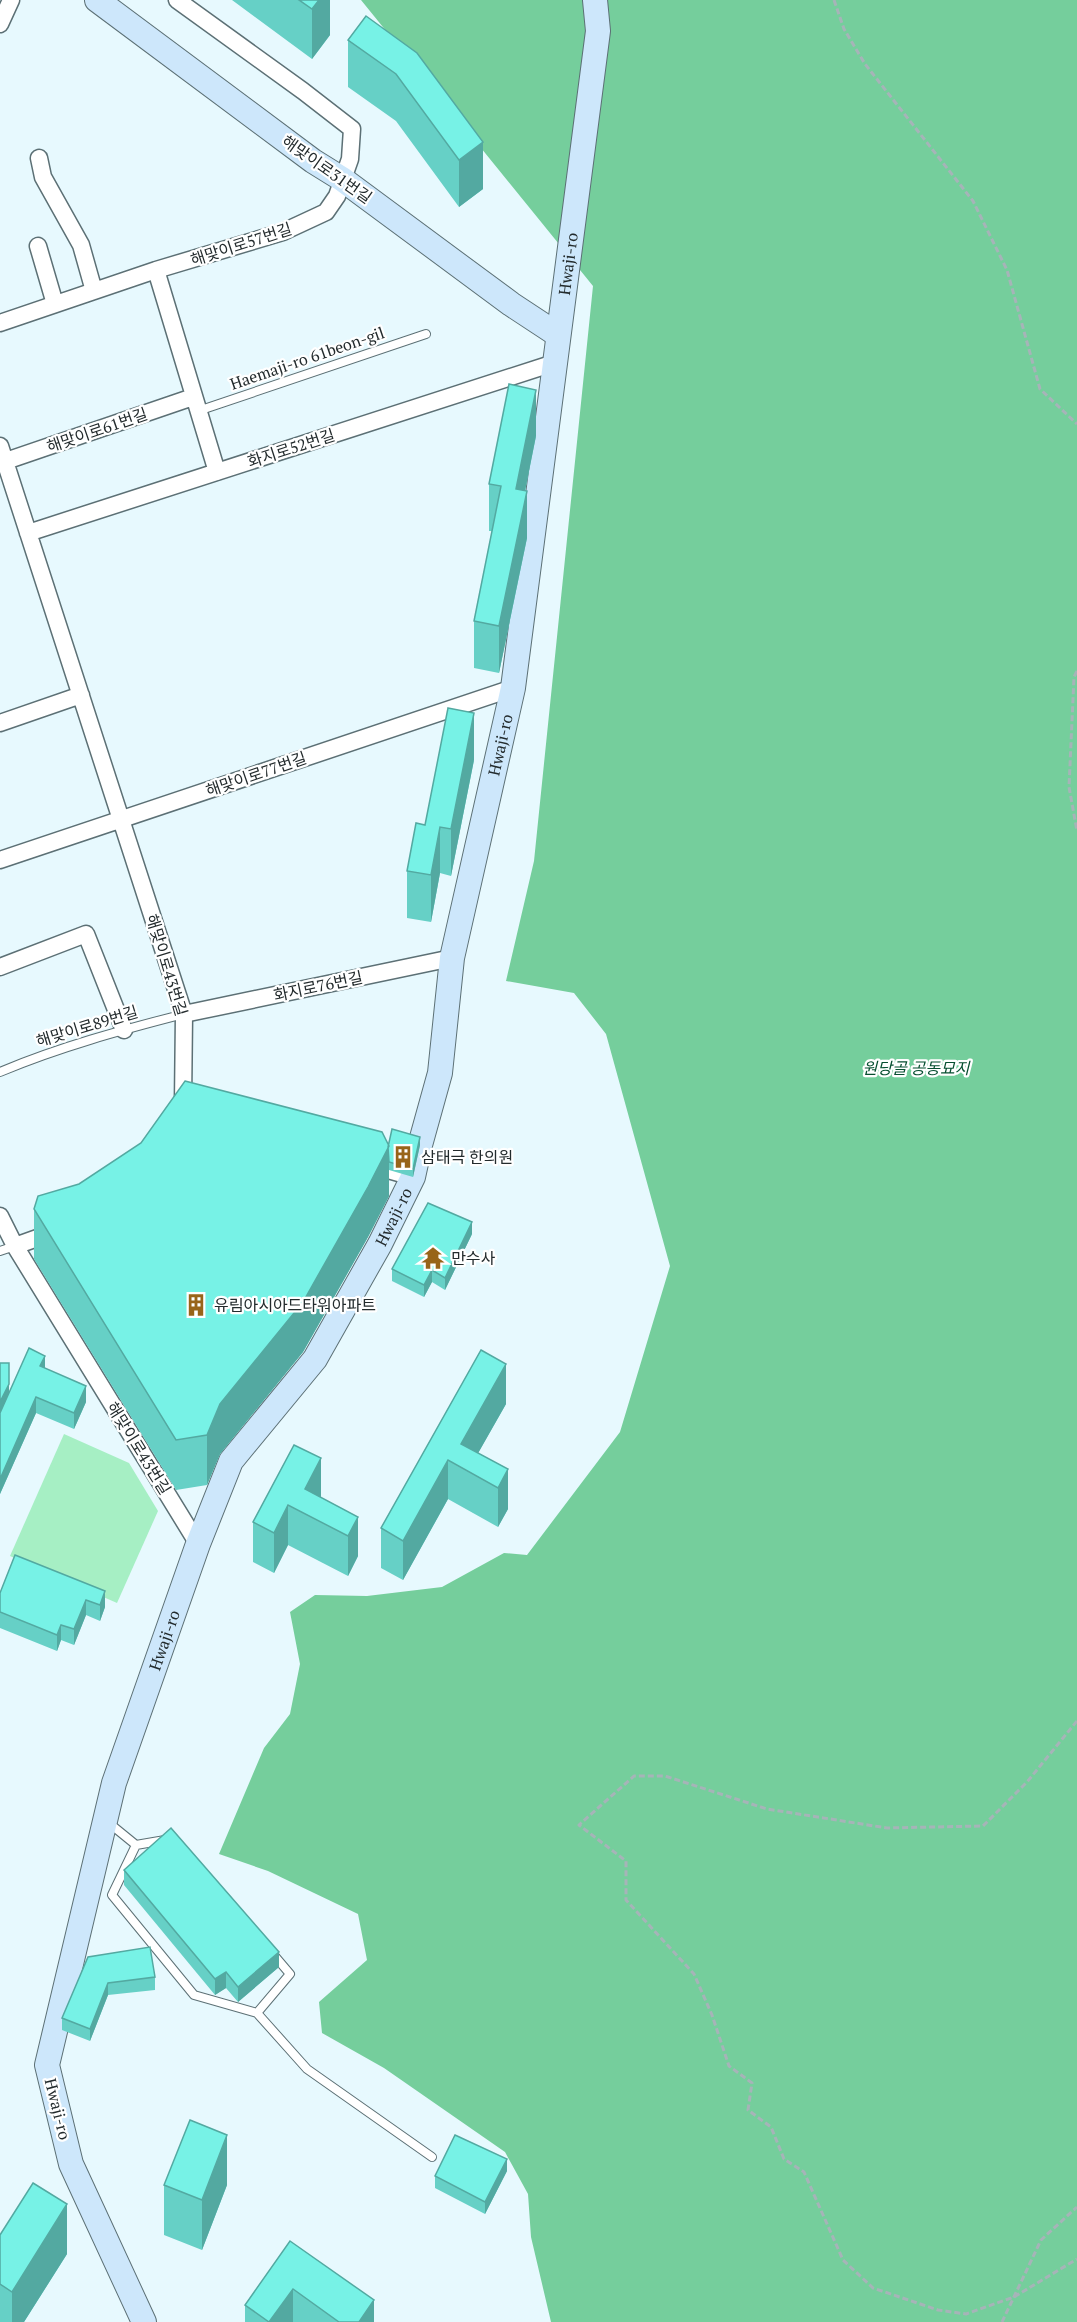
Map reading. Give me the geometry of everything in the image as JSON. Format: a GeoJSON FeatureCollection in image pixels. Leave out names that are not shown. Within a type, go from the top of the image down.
{"type":"FeatureCollection","features":[{"type":"Feature","properties":{"kind":"street"},"geometry":{"type":"LineString","coordinates":[[0,24],[11,0]]}},
{"type":"Feature","properties":{"kind":"street","name":"해맞이로31번길"},"geometry":{"type":"LineString","coordinates":[[97,0],[313,161],[342,179],[511,304],[558,335]]}},
{"type":"Feature","properties":{"kind":"street","name":"해맞이로57번길"},"geometry":{"type":"LineString","coordinates":[[0,323],[156,270],[283,232],[326,212],[338,196],[350,159],[352,129],[177,0]]}},
{"type":"Feature","properties":{"kind":"street","name":"Hwaji-ro"},"geometry":{"type":"LineString","coordinates":[[144,2322],[71,2164],[47,2065],[117,1772],[198,1544],[231,1461],[315,1359],[380,1244],[413,1177],[440,1073],[452,957],[513,688],[598,31],[595,0]]}},
{"type":"Feature","properties":{"kind":"street"},"geometry":{"type":"LineString","coordinates":[[39,158],[43,177],[81,245],[94,291]]}},
{"type":"Feature","properties":{"kind":"street"},"geometry":{"type":"LineString","coordinates":[[38,246],[55,304]]}},
{"type":"Feature","properties":{"kind":"street"},"geometry":{"type":"LineString","coordinates":[[156,270],[217,472]]}},
{"type":"Feature","properties":{"kind":"street","name":"화지로52번길"},"geometry":{"type":"LineString","coordinates":[[28,533],[554,363]]}},
{"type":"Feature","properties":{"kind":"street","name":"해맞이로61번길"},"geometry":{"type":"LineString","coordinates":[[2,457],[196,404]]}},
{"type":"Feature","properties":{"kind":"street","name":"해맞이로43번길"},"geometry":{"type":"LineString","coordinates":[[2,457],[184,1014],[189,1118]]}},
{"type":"Feature","properties":{"kind":"street","name":"해맞이로77번길"},"geometry":{"type":"LineString","coordinates":[[0,860],[513,688]]}},
{"type":"Feature","properties":{"kind":"street"},"geometry":{"type":"LineString","coordinates":[[0,723],[81,695]]}},
{"type":"Feature","properties":{"kind":"street"},"geometry":{"type":"LineString","coordinates":[[0,967],[86,934],[124,1030]]}},
{"type":"Feature","properties":{"kind":"street","name":"화지로76번길"},"geometry":{"type":"LineString","coordinates":[[184,1014],[452,957]]}},
{"type":"Feature","properties":{"kind":"street"},"geometry":{"type":"LineString","coordinates":[[354,1160],[413,1177]]}},
{"type":"Feature","properties":{"kind":"street","name":"해맞이로43번길"},"geometry":{"type":"LineString","coordinates":[[0,1216],[7,1249],[198,1544]]}},
{"type":"Feature","properties":{"kind":"street"},"geometry":{"type":"LineString","coordinates":[[7,1249],[74,1225]]}},
{"type":"Feature","properties":{"kind":"lane","name":"Haemaji-ro 61beon-gil"},"geometry":{"type":"LineString","coordinates":[[196,404],[426,334]]}},
{"type":"Feature","properties":{"kind":"lane","name":"해맞이로89번길"},"geometry":{"type":"LineString","coordinates":[[0,1072],[26,1061],[124,1030],[184,1014]]}},
{"type":"Feature","properties":{"kind":"lane"},"geometry":{"type":"LineString","coordinates":[[104,1819],[136,1845],[176,1838]]}},
{"type":"Feature","properties":{"kind":"lane"},"geometry":{"type":"LineString","coordinates":[[136,1845],[112,1895],[194,1995],[257,2013],[307,2069],[432,2157]]}},
{"type":"Feature","properties":{"kind":"lane"},"geometry":{"type":"LineString","coordinates":[[257,2013],[290,1974],[267,1947]]}},
{"type":"Feature","properties":{"kind":"path"},"geometry":{"type":"LineString","coordinates":[[834,0],[844,29],[864,64],[973,201],[1007,270],[1040,389],[1077,424]]}},
{"type":"Feature","properties":{"kind":"path"},"geometry":{"type":"LineString","coordinates":[[1077,671],[1074,677],[1069,787],[1077,831]]}},
{"type":"Feature","properties":{"kind":"path"},"geometry":{"type":"LineString","coordinates":[[1077,1721],[1027,1782],[983,1826],[876,1827],[767,1809],[664,1776],[634,1776],[579,1825],[626,1861],[626,1900],[694,1974],[712,2015],[729,2066],[752,2083],[748,2110],[771,2127],[784,2159],[804,2172],[843,2260],[873,2288],[939,2310],[966,2314],[1014,2296],[1077,2259]]}},
{"type":"Feature","properties":{"kind":"path"},"geometry":{"type":"LineString","coordinates":[[1002,2322],[1041,2240],[1077,2207]]}},
{"type":"Feature","properties":{"kind":"green space","name":"원당골 공동묘지"},"geometry":{"type":"Polygon","coordinates":[[[361,0],[1077,0],[1077,2322],[551,2322],[531,2237],[528,2194],[505,2152],[384,2068],[322,2033],[319,2002],[367,1960],[358,1914],[268,1871],[219,1854],[264,1748],[290,1714],[300,1664],[290,1612],[315,1595],[367,1596],[442,1587],[504,1553],[527,1555],[620,1432],[670,1266],[606,1034],[574,993],[506,981],[534,861],[593,286],[361,0]]]}},
{"type":"Feature","properties":{"kind":"green space"},"geometry":{"type":"Polygon","coordinates":[[[64,1434],[129,1463],[158,1511],[117,1603],[10,1556],[64,1434]]]}},
{"type":"Feature","properties":{"kind":"building"},"geometry":{"type":"Polygon","coordinates":[[[299,0],[319,0],[312,9],[299,0]]]}},
{"type":"Feature","properties":{"kind":"building"},"geometry":{"type":"Polygon","coordinates":[[[366,16],[417,53],[483,142],[459,160],[396,74],[348,40],[366,16]]]}},
{"type":"Feature","properties":{"kind":"building"},"geometry":{"type":"Polygon","coordinates":[[[509,384],[536,390],[516,489],[527,491],[499,626],[474,621],[501,486],[489,484],[509,384]]]}},
{"type":"Feature","properties":{"kind":"building"},"geometry":{"type":"Polygon","coordinates":[[[448,708],[474,713],[451,829],[440,827],[431,875],[407,871],[416,823],[425,825],[448,708]]]}},
{"type":"Feature","properties":{"kind":"building","name":"유림아시아드타워아파트"},"geometry":{"type":"Polygon","coordinates":[[[185,1081],[382,1132],[389,1146],[303,1302],[220,1404],[207,1435],[176,1440],[34,1209],[38,1196],[79,1184],[141,1143],[185,1081]]]}},
{"type":"Feature","properties":{"kind":"building","name":"삼태극 한의원"},"geometry":{"type":"Polygon","coordinates":[[[392,1129],[420,1137],[413,1169],[389,1162],[388,1147],[392,1129]]]}},
{"type":"Feature","properties":{"kind":"building","name":"만수사"},"geometry":{"type":"Polygon","coordinates":[[[428,1203],[472,1222],[445,1278],[432,1270],[424,1285],[392,1269],[428,1203]]]}},
{"type":"Feature","properties":{"kind":"building"},"geometry":{"type":"Polygon","coordinates":[[[29,1348],[45,1356],[40,1366],[86,1386],[74,1413],[36,1397],[0,1479],[0,1413],[29,1348]]]}},
{"type":"Feature","properties":{"kind":"building"},"geometry":{"type":"Polygon","coordinates":[[[481,1350],[506,1364],[461,1444],[508,1469],[498,1488],[448,1460],[403,1541],[381,1528],[481,1350]]]}},
{"type":"Feature","properties":{"kind":"building"},"geometry":{"type":"Polygon","coordinates":[[[0,1363],[9,1363],[9,1384],[0,1402],[0,1363]]]}},
{"type":"Feature","properties":{"kind":"building"},"geometry":{"type":"Polygon","coordinates":[[[294,1445],[321,1458],[305,1489],[358,1517],[348,1536],[288,1505],[274,1533],[253,1522],[294,1445]]]}},
{"type":"Feature","properties":{"kind":"building"},"geometry":{"type":"Polygon","coordinates":[[[15,1555],[105,1591],[100,1605],[86,1600],[74,1629],[61,1625],[57,1635],[0,1612],[0,1593],[15,1555]]]}},
{"type":"Feature","properties":{"kind":"building"},"geometry":{"type":"Polygon","coordinates":[[[171,1828],[279,1952],[238,1987],[226,1972],[215,1979],[124,1870],[171,1828]]]}},
{"type":"Feature","properties":{"kind":"building"},"geometry":{"type":"Polygon","coordinates":[[[150,1947],[155,1977],[108,1983],[90,2029],[62,2018],[88,1957],[150,1947]]]}},
{"type":"Feature","properties":{"kind":"building"},"geometry":{"type":"Polygon","coordinates":[[[190,2120],[227,2135],[202,2200],[164,2185],[190,2120]]]}},
{"type":"Feature","properties":{"kind":"building"},"geometry":{"type":"Polygon","coordinates":[[[455,2135],[507,2159],[485,2202],[435,2176],[455,2135]]]}},
{"type":"Feature","properties":{"kind":"building"},"geometry":{"type":"Polygon","coordinates":[[[33,2183],[67,2204],[12,2292],[0,2284],[0,2235],[33,2183]]]}},
{"type":"Feature","properties":{"kind":"building"},"geometry":{"type":"Polygon","coordinates":[[[290,2241],[374,2300],[359,2322],[339,2322],[293,2289],[269,2322],[245,2305],[290,2241]]]}},
{"type":"Feature","properties":{"kind":"place","name":"삼태극 한의원"},"geometry":{"type":"Point","coordinates":[403,1157]}},
{"type":"Feature","properties":{"kind":"place","name":"만수사"},"geometry":{"type":"Point","coordinates":[433,1258]}},
{"type":"Feature","properties":{"kind":"place","name":"유림아시아드타워아파트"},"geometry":{"type":"Point","coordinates":[196,1305]}}]}
